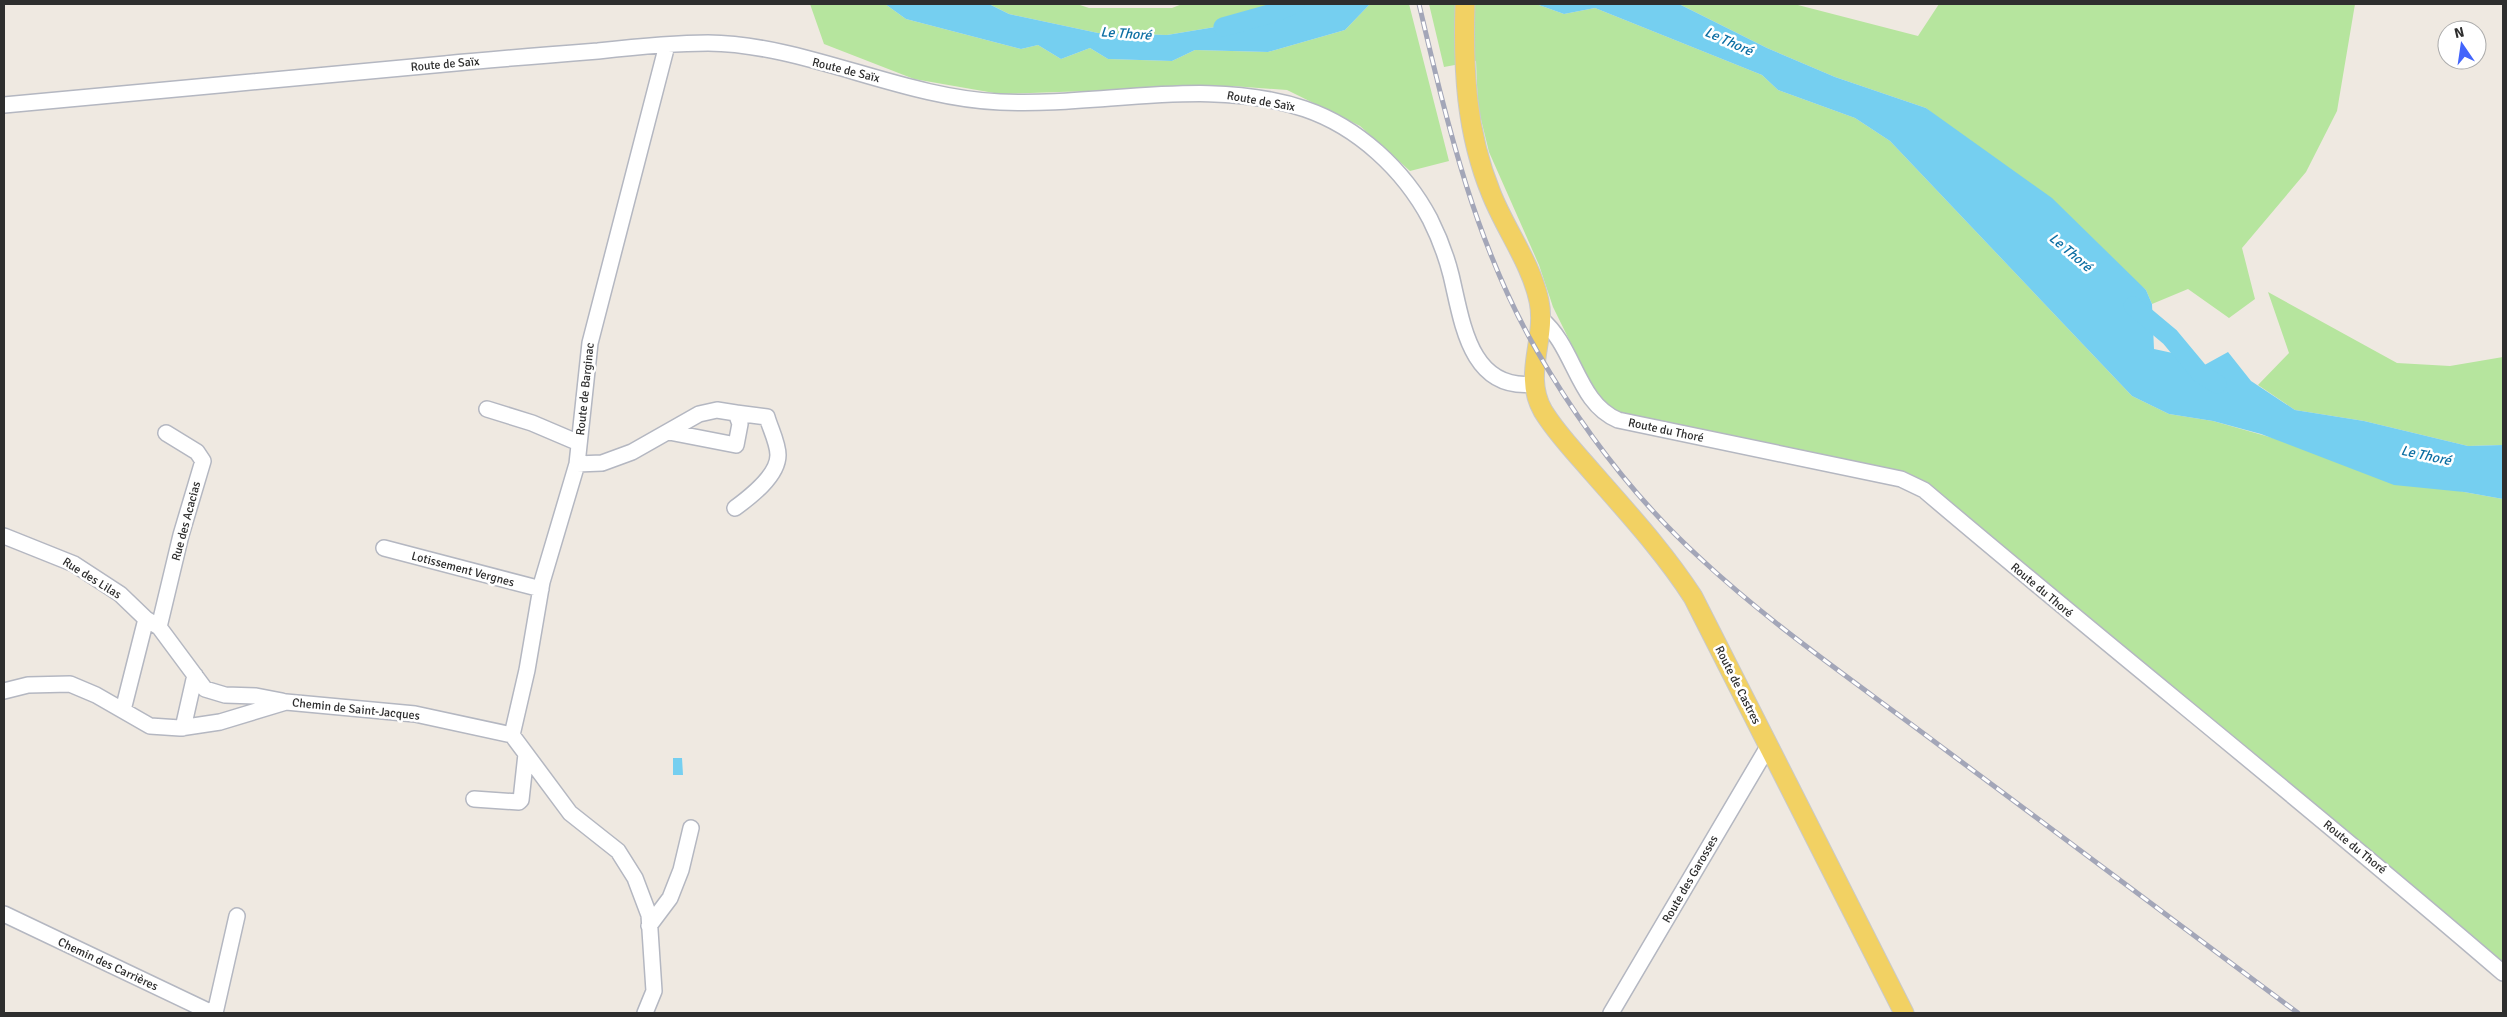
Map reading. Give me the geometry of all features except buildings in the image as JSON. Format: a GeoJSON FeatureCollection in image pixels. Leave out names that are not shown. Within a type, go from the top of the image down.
{"type":"FeatureCollection","features":[{"type":"Feature","properties":{"kind":"main road"},"geometry":{"type":"LineString","coordinates":[[1465,6],[1465,74],[1471,130],[1491,193],[1534,285],[1541,318],[1533,384]]}},
{"type":"Feature","properties":{"kind":"main road","name":"Route de Castres"},"geometry":{"type":"LineString","coordinates":[[1533,384],[1537,400],[1549,421],[1664,554],[1693,597],[1904,1013]]}},
{"type":"Feature","properties":{"kind":"street","name":"Route de Saïx"},"geometry":{"type":"LineString","coordinates":[[4,105],[667,45],[712,43],[746,46],[970,100],[1035,102],[1222,93],[1267,99],[1306,109],[1348,130],[1384,158],[1413,191],[1432,223],[1444,252],[1461,320],[1474,354],[1480,363],[1498,378],[1526,385],[1533,384]]}},
{"type":"Feature","properties":{"kind":"street","name":"Route de Barginac"},"geometry":{"type":"LineString","coordinates":[[512,735],[527,670],[541,589],[577,464],[590,343],[667,45]]}},
{"type":"Feature","properties":{"kind":"street","name":"Route du Thoré"},"geometry":{"type":"LineString","coordinates":[[1541,318],[1563,343],[1593,402],[1608,416],[1618,420],[1901,479],[1924,490],[2096,636],[2391,877],[2503,973]]}},
{"type":"Feature","properties":{"kind":"street"},"geometry":{"type":"LineString","coordinates":[[487,409],[532,423],[579,443]]}},
{"type":"Feature","properties":{"kind":"street"},"geometry":{"type":"LineString","coordinates":[[577,464],[602,463],[632,452],[699,414],[716,410],[767,417],[778,456],[770,477],[754,494],[735,508]]}},
{"type":"Feature","properties":{"kind":"street"},"geometry":{"type":"LineString","coordinates":[[669,432],[736,445],[740,424],[736,413]]}},
{"type":"Feature","properties":{"kind":"street","name":"Rue des Acacias"},"geometry":{"type":"LineString","coordinates":[[152,623],[203,461],[197,452],[166,433]]}},
{"type":"Feature","properties":{"kind":"street","name":"Rue des Lilas"},"geometry":{"type":"LineString","coordinates":[[4,536],[74,564],[120,594],[178,649],[184,664],[205,689],[226,695],[256,696],[286,702]]}},
{"type":"Feature","properties":{"kind":"street","name":"Lotissement Vergnes"},"geometry":{"type":"LineString","coordinates":[[384,548],[541,589]]}},
{"type":"Feature","properties":{"kind":"street"},"geometry":{"type":"LineString","coordinates":[[123,710],[152,623]]}},
{"type":"Feature","properties":{"kind":"street"},"geometry":{"type":"LineString","coordinates":[[183,728],[195,675]]}},
{"type":"Feature","properties":{"kind":"street","name":"Chemin de Saint-Jacques"},"geometry":{"type":"LineString","coordinates":[[4,691],[28,685],[70,684],[96,695],[150,726],[183,728],[220,722],[286,702],[415,714],[512,735]]}},
{"type":"Feature","properties":{"kind":"street"},"geometry":{"type":"LineString","coordinates":[[512,735],[570,813],[618,851],[635,878],[649,915],[650,926],[654,991],[645,1013]]}},
{"type":"Feature","properties":{"kind":"street","name":"Route des Garosses"},"geometry":{"type":"LineString","coordinates":[[1611,1013],[1769,745]]}},
{"type":"Feature","properties":{"kind":"street"},"geometry":{"type":"LineString","coordinates":[[474,799],[519,802],[521,800],[526,754]]}},
{"type":"Feature","properties":{"kind":"street"},"geometry":{"type":"LineString","coordinates":[[650,926],[670,898],[680,870],[691,828]]}},
{"type":"Feature","properties":{"kind":"street","name":"Chemin des Carrières"},"geometry":{"type":"LineString","coordinates":[[4,914],[214,1013]]}},
{"type":"Feature","properties":{"kind":"street"},"geometry":{"type":"LineString","coordinates":[[214,1013],[237,916]]}},
{"type":"Feature","properties":{"kind":"green space"},"geometry":{"type":"Polygon","coordinates":[[[810,4],[885,4],[906,19],[1021,49],[1038,45],[1061,59],[1090,48],[1108,59],[1172,61],[1195,50],[1268,52],[1345,30],[1370,4],[1409,4],[1449,161],[1410,171],[1360,126],[1287,90],[1232,86],[1000,94],[914,79],[824,44],[810,4]]]}},
{"type":"Feature","properties":{"kind":"green space"},"geometry":{"type":"Polygon","coordinates":[[[989,4],[1077,4],[1089,8],[1172,8],[1182,4],[1293,4],[1257,20],[1167,35],[1098,33],[1009,14],[989,4]]]}},
{"type":"Feature","properties":{"kind":"green space"},"geometry":{"type":"Polygon","coordinates":[[[1429,4],[1536,4],[1564,14],[1595,8],[1762,75],[1778,90],[1855,118],[1890,141],[2132,396],[2169,414],[2213,421],[2464,492],[2503,499],[2503,982],[1906,483],[1611,425],[1553,307],[1539,265],[1489,152],[1478,107],[1476,61],[1444,67],[1429,4]]]}},
{"type":"Feature","properties":{"kind":"green space"},"geometry":{"type":"Polygon","coordinates":[[[1679,4],[1794,4],[1918,36],[1939,4],[2355,4],[2337,111],[2306,172],[2242,248],[2255,299],[2229,318],[2188,289],[2152,304],[2146,290],[1926,108],[1835,77],[1767,48],[1679,4]]]}},
{"type":"Feature","properties":{"kind":"green space"},"geometry":{"type":"Polygon","coordinates":[[[2268,292],[2397,363],[2450,366],[2503,357],[2503,445],[2468,446],[2364,421],[2295,410],[2258,385],[2289,353],[2268,292]]]}},
{"type":"Feature","properties":{"kind":"water"},"geometry":{"type":"Polygon","coordinates":[[[885,4],[989,4],[1009,14],[1098,33],[1167,35],[1257,20],[1293,4],[1370,4],[1345,30],[1268,52],[1195,50],[1172,61],[1108,59],[1090,48],[1061,59],[1038,45],[1021,49],[906,19],[885,4]]]}},
{"type":"Feature","properties":{"kind":"water"},"geometry":{"type":"Polygon","coordinates":[[[1536,4],[1679,4],[1767,48],[1835,77],[1926,108],[2052,198],[2146,290],[2152,304],[2154,349],[2182,355],[2190,373],[2228,352],[2251,381],[2295,410],[2364,421],[2468,446],[2503,445],[2503,499],[2464,492],[2394,485],[2261,434],[2213,421],[2169,414],[2132,396],[1890,141],[1855,118],[1778,90],[1762,75],[1595,8],[1564,14],[1536,4]]]}},
{"type":"Feature","properties":{"kind":"water"},"geometry":{"type":"Polygon","coordinates":[[[673,758],[682,758],[683,775],[673,775],[673,758]]]}},
{"type":"Feature","properties":{"kind":"waterway","name":"Le Thoré"},"geometry":{"type":"LineString","coordinates":[[1223,27],[1273,13],[1295,4]]}},
{"type":"Feature","properties":{"kind":"waterway","name":"Le Thoré"},"geometry":{"type":"LineString","coordinates":[[2133,306],[2170,337],[2200,373],[2217,384]]}},
{"type":"Feature","properties":{"kind":"railway"},"geometry":{"type":"LineString","coordinates":[[1419,4],[1452,138],[1465,182],[1496,268],[1515,310],[1554,379],[1591,434],[1631,487],[1700,558],[1790,634],[2298,1013]]}}]}
